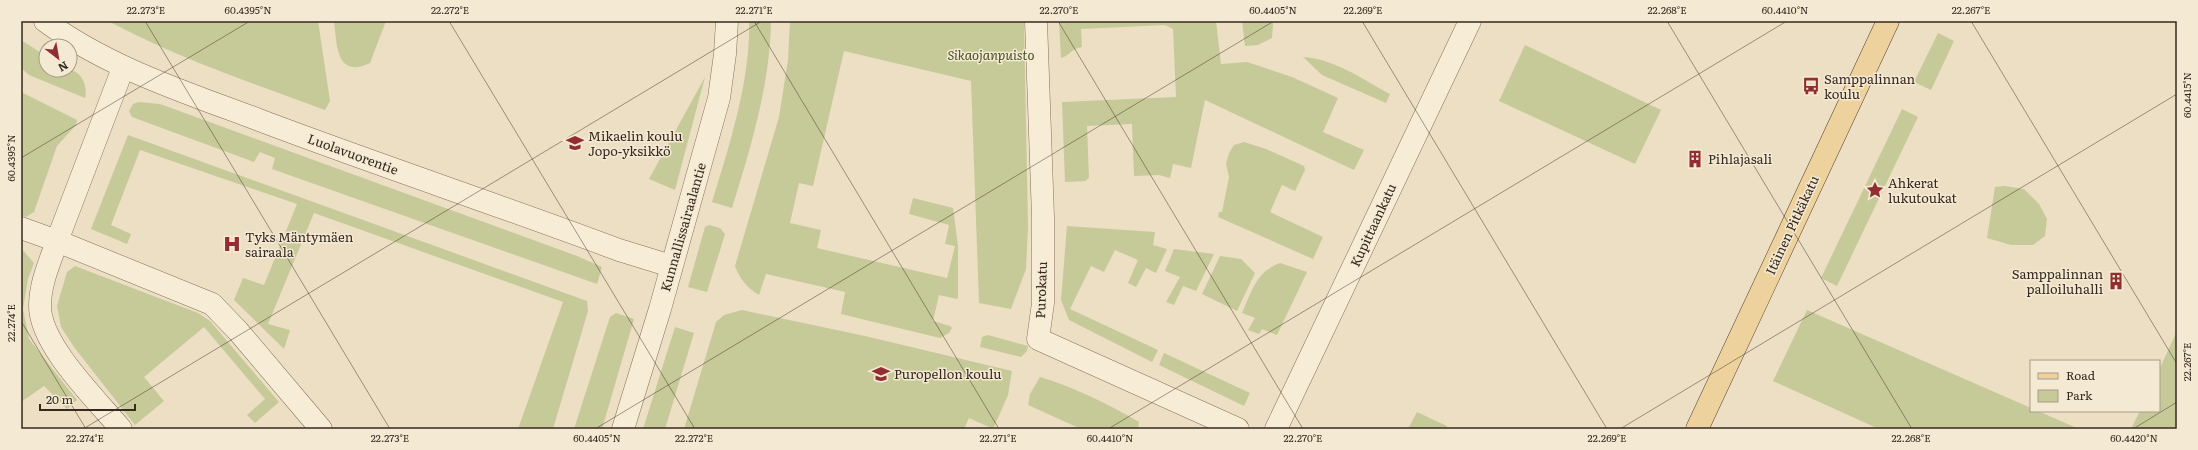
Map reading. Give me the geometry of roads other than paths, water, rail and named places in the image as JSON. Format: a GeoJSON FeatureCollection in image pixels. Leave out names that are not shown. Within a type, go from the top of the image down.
{"type":"FeatureCollection","features":[{"type":"Feature","properties":{"kind":"main road","name":"Itäinen Pitkäkatu"},"geometry":{"type":"LineString","coordinates":[[1697,429],[1888,21]]}},
{"type":"Feature","properties":{"kind":"street","name":"Luolavuorentie"},"geometry":{"type":"LineString","coordinates":[[45,21],[89,51],[123,68],[298,134],[619,250],[671,266]]}},
{"type":"Feature","properties":{"kind":"street","name":"Kunnallissairaalantie"},"geometry":{"type":"LineString","coordinates":[[623,429],[660,309],[718,98],[725,54],[727,21]]}},
{"type":"Feature","properties":{"kind":"street","name":"Purokatu"},"geometry":{"type":"LineString","coordinates":[[1036,21],[1043,280],[1043,303],[1038,339],[1238,429]]}},
{"type":"Feature","properties":{"kind":"street","name":"Kupittaankatu"},"geometry":{"type":"LineString","coordinates":[[1276,429],[1470,21]]}},
{"type":"Feature","properties":{"kind":"street"},"geometry":{"type":"LineString","coordinates":[[121,429],[61,358],[45,331],[40,307],[42,284],[123,68]]}},
{"type":"Feature","properties":{"kind":"street"},"geometry":{"type":"LineString","coordinates":[[21,228],[57,241],[212,304],[238,331],[321,429]]}},
{"type":"Feature","properties":{"kind":"place","name":"Samppalinnan koulu"},"geometry":{"type":"Point","coordinates":[1811,86]}},
{"type":"Feature","properties":{"kind":"place","name":"Mikaelin koulu Jopo-yksikkö"},"geometry":{"type":"Point","coordinates":[575,143]}},
{"type":"Feature","properties":{"kind":"place","name":"Pihlajasali"},"geometry":{"type":"Point","coordinates":[1695,159]}},
{"type":"Feature","properties":{"kind":"place","name":"Ahkerat lukutoukat"},"geometry":{"type":"Point","coordinates":[1875,190]}},
{"type":"Feature","properties":{"kind":"place","name":"Tyks Mäntymäen sairaala"},"geometry":{"type":"Point","coordinates":[232,244]}},
{"type":"Feature","properties":{"kind":"place","name":"Samppalinnan palloiluhalli"},"geometry":{"type":"Point","coordinates":[2116,281]}},
{"type":"Feature","properties":{"kind":"place","name":"Puropellon koulu"},"geometry":{"type":"Point","coordinates":[881,374]}},
{"type":"Feature","properties":{"kind":"park label","name":"Sikaojanpuisto"},"geometry":{"type":"Point","coordinates":[991,55]}}]}
